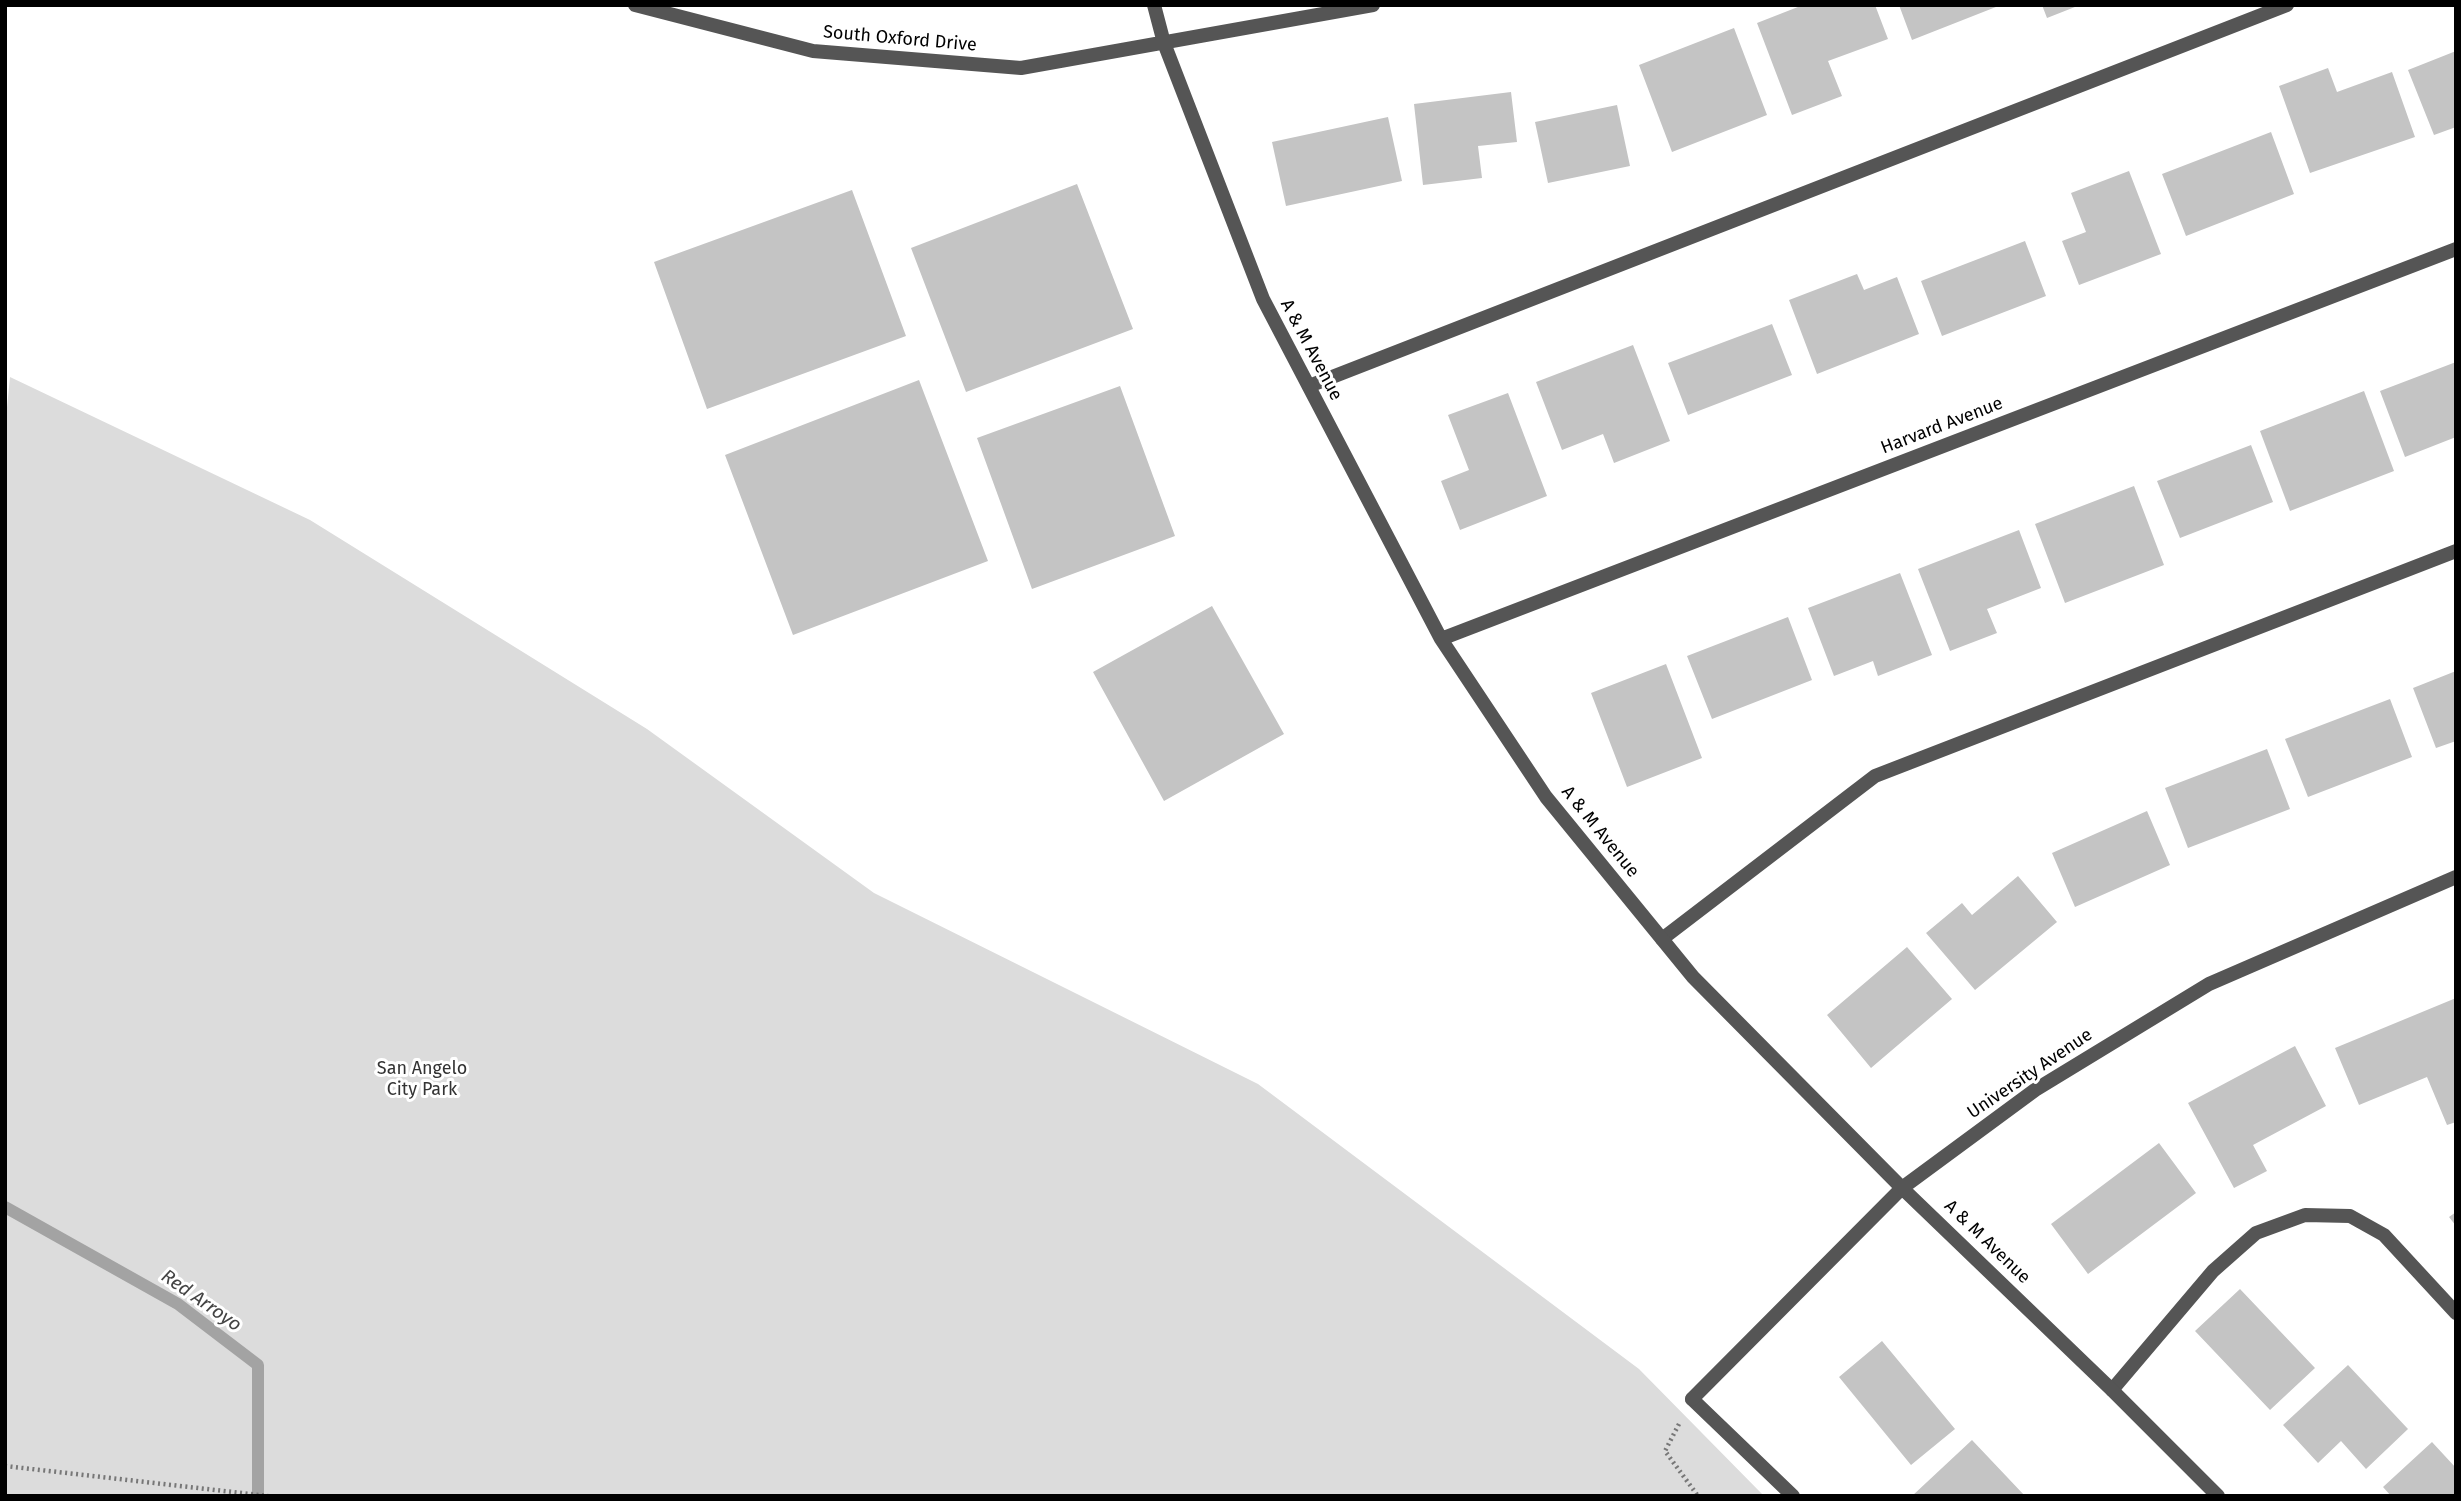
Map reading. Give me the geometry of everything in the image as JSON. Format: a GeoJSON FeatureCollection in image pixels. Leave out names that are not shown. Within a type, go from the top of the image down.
{"type":"FeatureCollection","features":[{"type":"Feature","properties":{"kind":"street","name":"South Oxford Drive"},"geometry":{"type":"LineString","coordinates":[[635,5],[813,51],[1021,68],[1373,5]]}},
{"type":"Feature","properties":{"kind":"street","name":"A & M Avenue"},"geometry":{"type":"LineString","coordinates":[[1154,5],[1164,43],[1263,299],[1441,639],[1546,797],[1693,977],[1902,1188],[2112,1390],[2217,1496]]}},
{"type":"Feature","properties":{"kind":"street"},"geometry":{"type":"LineString","coordinates":[[1309,386],[2287,5]]}},
{"type":"Feature","properties":{"kind":"street","name":"Harvard Avenue"},"geometry":{"type":"LineString","coordinates":[[1441,639],[2456,249]]}},
{"type":"Feature","properties":{"kind":"street"},"geometry":{"type":"LineString","coordinates":[[1662,939],[1875,776],[2456,551]]}},
{"type":"Feature","properties":{"kind":"street","name":"University Avenue"},"geometry":{"type":"LineString","coordinates":[[1692,1399],[1902,1188],[2035,1090],[2209,984],[2456,877]]}},
{"type":"Feature","properties":{"kind":"street"},"geometry":{"type":"LineString","coordinates":[[2112,1390],[2213,1271],[2256,1233],[2305,1214],[2350,1216],[2384,1235],[2456,1313]]}},
{"type":"Feature","properties":{"kind":"street"},"geometry":{"type":"LineString","coordinates":[[1692,1399],[1793,1496]]}},
{"type":"Feature","properties":{"kind":"path"},"geometry":{"type":"LineString","coordinates":[[1692,1399],[1665,1451],[1698,1496]]}},
{"type":"Feature","properties":{"kind":"path"},"geometry":{"type":"LineString","coordinates":[[5,1466],[268,1496]]}},
{"type":"Feature","properties":{"kind":"green space","name":"San Angelo City Park"},"geometry":{"type":"Polygon","coordinates":[[[10,377],[310,520],[647,729],[874,893],[1258,1084],[1639,1369],[1764,1496],[5,1496],[5,428],[10,377]]]}},
{"type":"Feature","properties":{"kind":"building"},"geometry":{"type":"Polygon","coordinates":[[[1803,5],[1875,5],[1888,39],[1828,61],[1842,96],[1792,115],[1757,23],[1803,5]]]}},
{"type":"Feature","properties":{"kind":"building"},"geometry":{"type":"Polygon","coordinates":[[[1899,5],[2001,5],[1912,40],[1899,5]]]}},
{"type":"Feature","properties":{"kind":"building"},"geometry":{"type":"Polygon","coordinates":[[[2042,5],[2080,5],[2047,18],[2042,5]]]}},
{"type":"Feature","properties":{"kind":"building"},"geometry":{"type":"Polygon","coordinates":[[[1734,28],[1767,115],[1672,152],[1639,65],[1734,28]]]}},
{"type":"Feature","properties":{"kind":"building"},"geometry":{"type":"Polygon","coordinates":[[[2456,51],[2456,127],[2434,135],[2408,70],[2456,51]]]}},
{"type":"Feature","properties":{"kind":"building"},"geometry":{"type":"Polygon","coordinates":[[[2328,68],[2337,92],[2392,72],[2415,137],[2310,173],[2279,86],[2328,68]]]}},
{"type":"Feature","properties":{"kind":"building"},"geometry":{"type":"Polygon","coordinates":[[[1511,92],[1517,142],[1478,146],[1482,178],[1423,185],[1414,104],[1511,92]]]}},
{"type":"Feature","properties":{"kind":"building"},"geometry":{"type":"Polygon","coordinates":[[[1617,105],[1630,166],[1548,183],[1535,122],[1617,105]]]}},
{"type":"Feature","properties":{"kind":"building"},"geometry":{"type":"Polygon","coordinates":[[[1388,117],[1402,181],[1286,206],[1272,142],[1388,117]]]}},
{"type":"Feature","properties":{"kind":"building"},"geometry":{"type":"Polygon","coordinates":[[[2271,132],[2294,194],[2186,236],[2162,174],[2271,132]]]}},
{"type":"Feature","properties":{"kind":"building"},"geometry":{"type":"Polygon","coordinates":[[[2129,171],[2161,254],[2079,285],[2062,241],[2086,232],[2071,193],[2129,171]]]}},
{"type":"Feature","properties":{"kind":"building"},"geometry":{"type":"Polygon","coordinates":[[[1077,184],[1133,329],[966,392],[911,248],[1077,184]]]}},
{"type":"Feature","properties":{"kind":"building"},"geometry":{"type":"Polygon","coordinates":[[[852,190],[906,336],[707,409],[654,262],[852,190]]]}},
{"type":"Feature","properties":{"kind":"building"},"geometry":{"type":"Polygon","coordinates":[[[2025,241],[2046,296],[1942,336],[1921,281],[2025,241]]]}},
{"type":"Feature","properties":{"kind":"building"},"geometry":{"type":"Polygon","coordinates":[[[1857,274],[1864,290],[1897,277],[1919,334],[1817,374],[1789,300],[1857,274]]]}},
{"type":"Feature","properties":{"kind":"building"},"geometry":{"type":"Polygon","coordinates":[[[1772,324],[1792,375],[1688,415],[1668,363],[1772,324]]]}},
{"type":"Feature","properties":{"kind":"building"},"geometry":{"type":"Polygon","coordinates":[[[1633,345],[1670,441],[1614,463],[1603,434],[1562,450],[1536,382],[1633,345]]]}},
{"type":"Feature","properties":{"kind":"building"},"geometry":{"type":"Polygon","coordinates":[[[2456,362],[2456,437],[2405,457],[2380,391],[2456,362]]]}},
{"type":"Feature","properties":{"kind":"building"},"geometry":{"type":"Polygon","coordinates":[[[919,380],[988,561],[793,635],[725,455],[919,380]]]}},
{"type":"Feature","properties":{"kind":"building"},"geometry":{"type":"Polygon","coordinates":[[[1120,386],[1175,536],[1032,589],[977,438],[1120,386]]]}},
{"type":"Feature","properties":{"kind":"building"},"geometry":{"type":"Polygon","coordinates":[[[2364,391],[2394,471],[2290,511],[2260,431],[2364,391]]]}},
{"type":"Feature","properties":{"kind":"building"},"geometry":{"type":"Polygon","coordinates":[[[1508,393],[1547,496],[1460,530],[1441,481],[1469,470],[1448,415],[1508,393]]]}},
{"type":"Feature","properties":{"kind":"building"},"geometry":{"type":"Polygon","coordinates":[[[2251,445],[2273,502],[2180,538],[2157,481],[2251,445]]]}},
{"type":"Feature","properties":{"kind":"building"},"geometry":{"type":"Polygon","coordinates":[[[2134,486],[2164,565],[2065,603],[2035,524],[2134,486]]]}},
{"type":"Feature","properties":{"kind":"building"},"geometry":{"type":"Polygon","coordinates":[[[2019,530],[2041,588],[1987,609],[1997,633],[1950,651],[1918,569],[2019,530]]]}},
{"type":"Feature","properties":{"kind":"building"},"geometry":{"type":"Polygon","coordinates":[[[1900,573],[1932,655],[1878,676],[1873,661],[1834,676],[1808,608],[1900,573]]]}},
{"type":"Feature","properties":{"kind":"building"},"geometry":{"type":"Polygon","coordinates":[[[1212,606],[1284,734],[1164,801],[1093,672],[1212,606]]]}},
{"type":"Feature","properties":{"kind":"building"},"geometry":{"type":"Polygon","coordinates":[[[1788,617],[1812,680],[1712,719],[1687,656],[1788,617]]]}},
{"type":"Feature","properties":{"kind":"building"},"geometry":{"type":"Polygon","coordinates":[[[1666,664],[1702,758],[1627,787],[1591,693],[1666,664]]]}},
{"type":"Feature","properties":{"kind":"building"},"geometry":{"type":"Polygon","coordinates":[[[2456,671],[2456,741],[2436,748],[2413,688],[2456,671]]]}},
{"type":"Feature","properties":{"kind":"building"},"geometry":{"type":"Polygon","coordinates":[[[2390,699],[2412,757],[2308,797],[2285,739],[2390,699]]]}},
{"type":"Feature","properties":{"kind":"building"},"geometry":{"type":"Polygon","coordinates":[[[2267,749],[2290,809],[2188,848],[2165,788],[2267,749]]]}},
{"type":"Feature","properties":{"kind":"building"},"geometry":{"type":"Polygon","coordinates":[[[2147,811],[2170,865],[2075,907],[2052,853],[2147,811]]]}},
{"type":"Feature","properties":{"kind":"building"},"geometry":{"type":"Polygon","coordinates":[[[2018,876],[2057,922],[1975,990],[1926,933],[1962,903],[1972,915],[2018,876]]]}},
{"type":"Feature","properties":{"kind":"building"},"geometry":{"type":"Polygon","coordinates":[[[1907,947],[1952,999],[1871,1068],[1827,1015],[1907,947]]]}},
{"type":"Feature","properties":{"kind":"building"},"geometry":{"type":"Polygon","coordinates":[[[2456,998],[2456,1122],[2447,1125],[2427,1077],[2359,1105],[2335,1048],[2456,998]]]}},
{"type":"Feature","properties":{"kind":"building"},"geometry":{"type":"Polygon","coordinates":[[[2295,1046],[2326,1106],[2253,1145],[2267,1171],[2234,1188],[2188,1103],[2295,1046]]]}},
{"type":"Feature","properties":{"kind":"building"},"geometry":{"type":"Polygon","coordinates":[[[2159,1143],[2196,1193],[2088,1274],[2051,1224],[2159,1143]]]}},
{"type":"Feature","properties":{"kind":"building"},"geometry":{"type":"Polygon","coordinates":[[[2456,1212],[2456,1226],[2449,1217],[2456,1212]]]}},
{"type":"Feature","properties":{"kind":"building"},"geometry":{"type":"Polygon","coordinates":[[[2240,1289],[2315,1368],[2270,1410],[2195,1331],[2240,1289]]]}},
{"type":"Feature","properties":{"kind":"building"},"geometry":{"type":"Polygon","coordinates":[[[1882,1341],[1955,1429],[1911,1465],[1839,1377],[1882,1341]]]}},
{"type":"Feature","properties":{"kind":"building"},"geometry":{"type":"Polygon","coordinates":[[[2348,1365],[2408,1429],[2366,1469],[2341,1441],[2318,1463],[2283,1425],[2348,1365]]]}},
{"type":"Feature","properties":{"kind":"building"},"geometry":{"type":"Polygon","coordinates":[[[1972,1440],[2025,1496],[1912,1496],[1972,1440]]]}},
{"type":"Feature","properties":{"kind":"building"},"geometry":{"type":"Polygon","coordinates":[[[2432,1442],[2456,1468],[2456,1496],[2391,1496],[2383,1487],[2432,1442]]]}},
{"type":"Feature","properties":{"kind":"waterway","name":"Red Arroyo"},"geometry":{"type":"LineString","coordinates":[[5,1207],[178,1304],[258,1365],[258,1496]]}}]}
